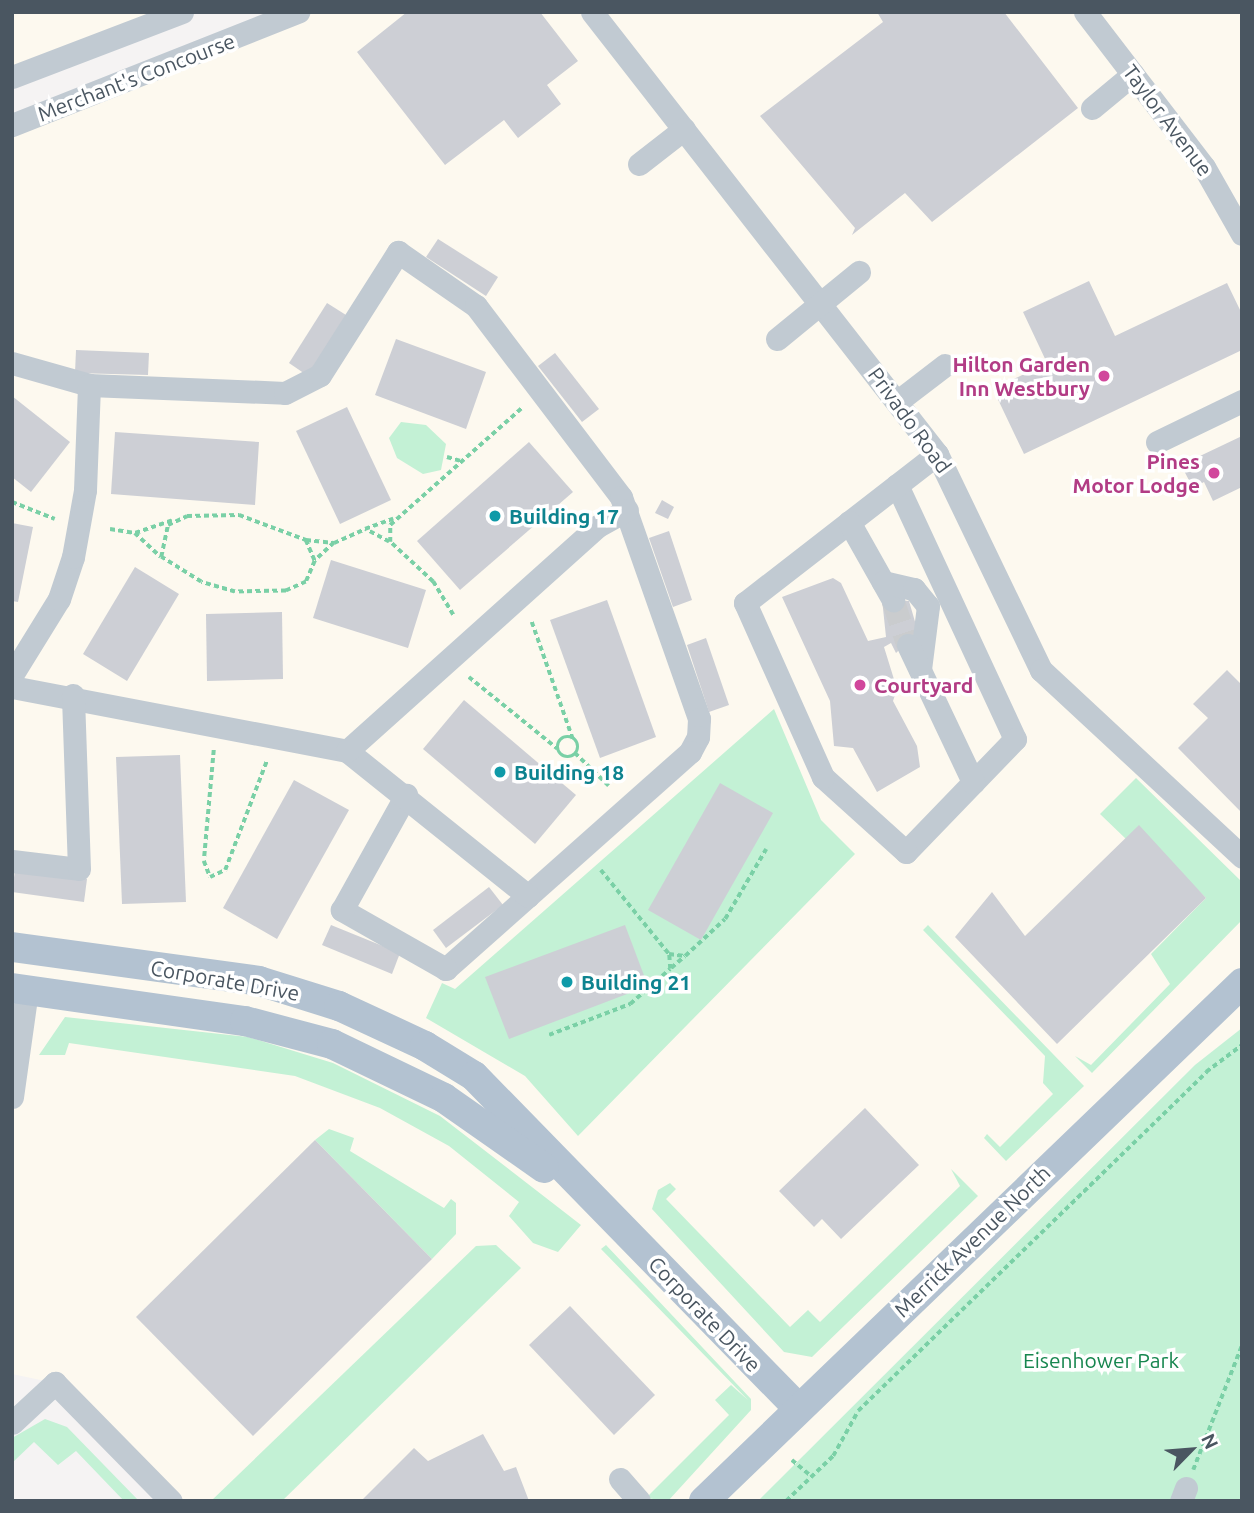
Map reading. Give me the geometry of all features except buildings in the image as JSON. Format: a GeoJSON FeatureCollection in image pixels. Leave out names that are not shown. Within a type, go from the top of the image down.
{"type":"FeatureCollection","features":[{"type":"Feature","properties":{"kind":"main road","name":"Corporate Drive"},"geometry":{"type":"LineString","coordinates":[[12,947],[259,981],[365,1017],[474,1076],[799,1409]]}},
{"type":"Feature","properties":{"kind":"main road"},"geometry":{"type":"LineString","coordinates":[[12,954],[27,974],[20,989]]}},
{"type":"Feature","properties":{"kind":"main road","name":"Merrick Avenue North"},"geometry":{"type":"LineString","coordinates":[[704,1501],[1242,983]]}},
{"type":"Feature","properties":{"kind":"main road","name":"Corporate Drive"},"geometry":{"type":"LineString","coordinates":[[20,989],[245,1021],[332,1044],[453,1103],[612,1218]]}},
{"type":"Feature","properties":{"kind":"street","name":"Merchant's Concourse"},"geometry":{"type":"LineString","coordinates":[[12,77],[182,12]]}},
{"type":"Feature","properties":{"kind":"street","name":"Merchant's Concourse"},"geometry":{"type":"LineString","coordinates":[[12,125],[298,12]]}},
{"type":"Feature","properties":{"kind":"street","name":"Privado Road"},"geometry":{"type":"LineString","coordinates":[[592,12],[937,454],[1041,670],[1242,858]]}},
{"type":"Feature","properties":{"kind":"street","name":"Taylor Avenue"},"geometry":{"type":"LineString","coordinates":[[1085,12],[1205,167],[1242,234]]}},
{"type":"Feature","properties":{"kind":"street"},"geometry":{"type":"LineString","coordinates":[[1092,108],[1133,74]]}},
{"type":"Feature","properties":{"kind":"street"},"geometry":{"type":"LineString","coordinates":[[639,164],[684,129]]}},
{"type":"Feature","properties":{"kind":"street"},"geometry":{"type":"LineString","coordinates":[[12,363],[89,386],[301,389],[320,375],[398,252],[482,313],[609,476],[627,510],[699,719],[698,737],[690,752],[446,968],[342,910],[406,795]]}},
{"type":"Feature","properties":{"kind":"street"},"geometry":{"type":"LineString","coordinates":[[777,339],[859,272]]}},
{"type":"Feature","properties":{"kind":"street"},"geometry":{"type":"LineString","coordinates":[[898,401],[945,365]]}},
{"type":"Feature","properties":{"kind":"street"},"geometry":{"type":"LineString","coordinates":[[12,675],[59,599],[73,557],[85,491],[89,386]]}},
{"type":"Feature","properties":{"kind":"street"},"geometry":{"type":"LineString","coordinates":[[1157,442],[1242,401]]}},
{"type":"Feature","properties":{"kind":"street"},"geometry":{"type":"LineString","coordinates":[[897,485],[1015,739],[906,852],[823,777],[745,603],[849,522],[937,454]]}},
{"type":"Feature","properties":{"kind":"street"},"geometry":{"type":"LineString","coordinates":[[347,751],[597,526],[627,510]]}},
{"type":"Feature","properties":{"kind":"street"},"geometry":{"type":"LineString","coordinates":[[849,522],[888,591],[914,589],[928,606],[920,669]]}},
{"type":"Feature","properties":{"kind":"street"},"geometry":{"type":"LineString","coordinates":[[928,606],[948,594]]}},
{"type":"Feature","properties":{"kind":"street"},"geometry":{"type":"LineString","coordinates":[[908,645],[973,782]]}},
{"type":"Feature","properties":{"kind":"street"},"geometry":{"type":"LineString","coordinates":[[12,687],[74,695],[347,751],[406,795],[528,896]]}},
{"type":"Feature","properties":{"kind":"street"},"geometry":{"type":"LineString","coordinates":[[12,861],[79,869],[74,695]]}},
{"type":"Feature","properties":{"kind":"street"},"geometry":{"type":"LineString","coordinates":[[12,1097],[20,989]]}},
{"type":"Feature","properties":{"kind":"street"},"geometry":{"type":"LineString","coordinates":[[12,1423],[55,1383],[171,1501]]}},
{"type":"Feature","properties":{"kind":"street"},"geometry":{"type":"LineString","coordinates":[[620,1479],[639,1501]]}},
{"type":"Feature","properties":{"kind":"path"},"geometry":{"type":"LineString","coordinates":[[135,533],[161,557],[201,582],[256,593],[298,588],[315,561],[334,543],[393,519],[522,408]]}},
{"type":"Feature","properties":{"kind":"path"},"geometry":{"type":"LineString","coordinates":[[447,457],[461,461]]}},
{"type":"Feature","properties":{"kind":"path"},"geometry":{"type":"LineString","coordinates":[[12,502],[55,519]]}},
{"type":"Feature","properties":{"kind":"path"},"geometry":{"type":"LineString","coordinates":[[110,529],[135,533],[174,520],[239,515],[306,540],[334,543]]}},
{"type":"Feature","properties":{"kind":"path"},"geometry":{"type":"LineString","coordinates":[[390,542],[393,519]]}},
{"type":"Feature","properties":{"kind":"path"},"geometry":{"type":"LineString","coordinates":[[161,557],[174,520]]}},
{"type":"Feature","properties":{"kind":"path"},"geometry":{"type":"LineString","coordinates":[[365,529],[390,542],[433,582],[453,615]]}},
{"type":"Feature","properties":{"kind":"path"},"geometry":{"type":"LineString","coordinates":[[306,540],[315,561]]}},
{"type":"Feature","properties":{"kind":"path"},"geometry":{"type":"LineString","coordinates":[[532,622],[573,739],[575,753],[609,786]]}},
{"type":"Feature","properties":{"kind":"path"},"geometry":{"type":"LineString","coordinates":[[469,677],[558,749],[563,756],[575,753]]}},
{"type":"Feature","properties":{"kind":"path"},"geometry":{"type":"LineString","coordinates":[[558,749],[564,738],[573,739]]}},
{"type":"Feature","properties":{"kind":"path"},"geometry":{"type":"LineString","coordinates":[[214,750],[204,860],[210,877],[225,870],[267,760]]}},
{"type":"Feature","properties":{"kind":"path"},"geometry":{"type":"LineString","coordinates":[[549,1035],[630,1004],[725,919],[766,849]]}},
{"type":"Feature","properties":{"kind":"path"},"geometry":{"type":"LineString","coordinates":[[601,870],[669,954],[670,969]]}},
{"type":"Feature","properties":{"kind":"path"},"geometry":{"type":"LineString","coordinates":[[669,954],[685,956]]}},
{"type":"Feature","properties":{"kind":"path"},"geometry":{"type":"LineString","coordinates":[[786,1501],[833,1456],[858,1411],[1206,1072],[1242,1045]]}},
{"type":"Feature","properties":{"kind":"path"},"geometry":{"type":"LineString","coordinates":[[1183,1494],[1242,1345]]}},
{"type":"Feature","properties":{"kind":"path"},"geometry":{"type":"LineString","coordinates":[[792,1460],[811,1476]]}},
{"type":"Feature","properties":{"kind":"shaded area"},"geometry":{"type":"Polygon","coordinates":[[[12,12],[182,12],[12,77],[12,12]]]}},
{"type":"Feature","properties":{"kind":"shaded area"},"geometry":{"type":"Polygon","coordinates":[[[298,12],[1242,12],[1242,1028],[1195,1065],[758,1501],[171,1501],[55,1383],[12,1374],[12,125],[298,12]]]}},
{"type":"Feature","properties":{"kind":"green space"},"geometry":{"type":"Polygon","coordinates":[[[401,422],[426,425],[446,444],[441,470],[423,474],[397,458],[389,438],[401,422]]]}},
{"type":"Feature","properties":{"kind":"green space"},"geometry":{"type":"Polygon","coordinates":[[[774,709],[821,820],[855,854],[578,1136],[525,1076],[426,1018],[442,983],[455,989],[774,709]]]}},
{"type":"Feature","properties":{"kind":"green space"},"geometry":{"type":"Polygon","coordinates":[[[1136,778],[1242,882],[1242,920],[1092,1073],[1075,1056],[1091,1065],[1170,984],[1151,954],[1206,898],[1137,829],[1126,839],[1100,814],[1136,778]]]}},
{"type":"Feature","properties":{"kind":"green space"},"geometry":{"type":"Polygon","coordinates":[[[928,925],[1084,1086],[1006,1161],[984,1138],[987,1134],[1000,1147],[1053,1094],[1043,1083],[1045,1056],[923,930],[928,925]]]}},
{"type":"Feature","properties":{"kind":"green space"},"geometry":{"type":"Polygon","coordinates":[[[65,1017],[248,1037],[333,1063],[440,1116],[581,1225],[558,1252],[533,1243],[509,1216],[519,1202],[449,1146],[380,1108],[295,1076],[69,1043],[65,1055],[39,1055],[65,1017]]]}},
{"type":"Feature","properties":{"kind":"green space","name":"Eisenhower Park"},"geometry":{"type":"Polygon","coordinates":[[[1242,1028],[1242,1501],[758,1501],[1195,1065],[1242,1028]]]}},
{"type":"Feature","properties":{"kind":"green space"},"geometry":{"type":"Polygon","coordinates":[[[329,1129],[354,1138],[350,1151],[444,1208],[451,1199],[456,1203],[456,1234],[432,1259],[315,1140],[329,1129]]]}},
{"type":"Feature","properties":{"kind":"green space"},"geometry":{"type":"Polygon","coordinates":[[[951,1169],[978,1196],[812,1357],[784,1352],[652,1209],[658,1190],[670,1183],[676,1189],[666,1199],[790,1327],[808,1310],[820,1322],[960,1186],[951,1169]]]}},
{"type":"Feature","properties":{"kind":"green space"},"geometry":{"type":"Polygon","coordinates":[[[496,1245],[521,1268],[282,1501],[211,1501],[476,1246],[496,1245]]]}},
{"type":"Feature","properties":{"kind":"green space"},"geometry":{"type":"Polygon","coordinates":[[[606,1245],[751,1399],[751,1410],[668,1501],[646,1498],[729,1415],[715,1400],[731,1385],[748,1400],[601,1249],[606,1245]]]}},
{"type":"Feature","properties":{"kind":"green space"},"geometry":{"type":"Polygon","coordinates":[[[45,1419],[67,1427],[139,1501],[124,1501],[76,1451],[58,1465],[34,1442],[12,1463],[12,1438],[45,1419]]]}},
{"type":"Feature","properties":{"kind":"tunnel"},"geometry":{"type":"LineString","coordinates":[[893,600],[908,645]]}},
{"type":"Feature","properties":{"kind":"place","name":"Hilton Garden Inn Westbury"},"geometry":{"type":"Point","coordinates":[1104,376]}},
{"type":"Feature","properties":{"kind":"place","name":"Pines Motor Lodge"},"geometry":{"type":"Point","coordinates":[1214,473]}},
{"type":"Feature","properties":{"kind":"place","name":"Building 17"},"geometry":{"type":"Point","coordinates":[495,516]}},
{"type":"Feature","properties":{"kind":"place","name":"Courtyard"},"geometry":{"type":"Point","coordinates":[860,685]}},
{"type":"Feature","properties":{"kind":"place","name":"Building 18"},"geometry":{"type":"Point","coordinates":[500,772]}},
{"type":"Feature","properties":{"kind":"place","name":"Building 21"},"geometry":{"type":"Point","coordinates":[567,982]}}]}
